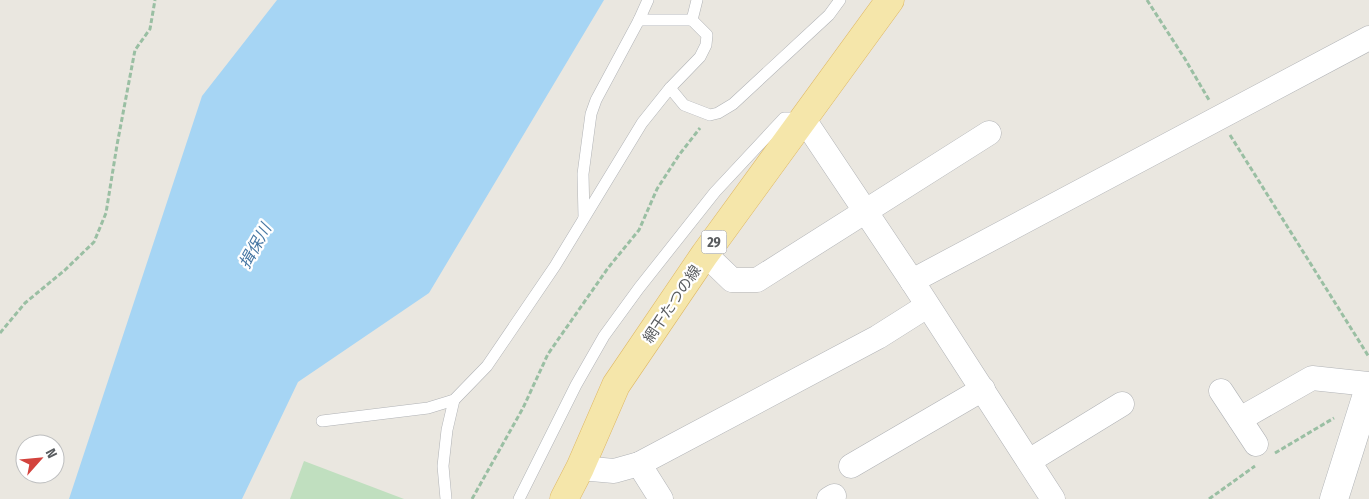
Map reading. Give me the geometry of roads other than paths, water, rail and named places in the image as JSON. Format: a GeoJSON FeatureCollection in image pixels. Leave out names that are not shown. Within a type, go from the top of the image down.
{"type":"FeatureCollection","features":[{"type":"Feature","properties":{"kind":"main road","name":"網干たつの線"},"geometry":{"type":"LineString","coordinates":[[564,499],[580,468],[616,385],[705,254],[890,0]]}},
{"type":"Feature","properties":{"kind":"street"},"geometry":{"type":"LineString","coordinates":[[912,281],[1369,38]]}},
{"type":"Feature","properties":{"kind":"street"},"geometry":{"type":"LineString","coordinates":[[803,118],[983,389],[1053,499]]}},
{"type":"Feature","properties":{"kind":"street"},"geometry":{"type":"LineString","coordinates":[[705,254],[732,280],[757,280],[988,133]]}},
{"type":"Feature","properties":{"kind":"street"},"geometry":{"type":"LineString","coordinates":[[580,468],[614,471],[639,464],[878,337],[927,306]]}},
{"type":"Feature","properties":{"kind":"street"},"geometry":{"type":"LineString","coordinates":[[1240,420],[1312,378],[1367,392],[1334,499]]}},
{"type":"Feature","properties":{"kind":"street"},"geometry":{"type":"LineString","coordinates":[[850,466],[983,389]]}},
{"type":"Feature","properties":{"kind":"street"},"geometry":{"type":"LineString","coordinates":[[1221,391],[1261,455]]}},
{"type":"Feature","properties":{"kind":"street"},"geometry":{"type":"LineString","coordinates":[[1029,461],[1122,404]]}},
{"type":"Feature","properties":{"kind":"street"},"geometry":{"type":"LineString","coordinates":[[639,464],[661,499]]}},
{"type":"Feature","properties":{"kind":"lane"},"geometry":{"type":"LineString","coordinates":[[584,218],[583,174],[591,114],[596,100],[648,0]]}},
{"type":"Feature","properties":{"kind":"lane"},"geometry":{"type":"LineString","coordinates":[[692,20],[697,0]]}},
{"type":"Feature","properties":{"kind":"lane"},"geometry":{"type":"LineString","coordinates":[[670,88],[684,104],[710,115],[718,113],[733,104],[829,15],[840,0]]}},
{"type":"Feature","properties":{"kind":"lane"},"geometry":{"type":"LineString","coordinates":[[322,421],[428,408],[454,400],[487,366],[554,266],[642,123],[670,88],[700,57],[706,45],[707,35],[692,20],[639,20]]}},
{"type":"Feature","properties":{"kind":"lane"},"geometry":{"type":"LineString","coordinates":[[519,499],[576,385],[604,336],[639,288],[715,192],[784,118],[803,118]]}},
{"type":"Feature","properties":{"kind":"lane"},"geometry":{"type":"LineString","coordinates":[[446,499],[443,466],[447,430],[454,400]]}},
{"type":"Feature","properties":{"kind":"water","name":"揖保川"},"geometry":{"type":"Polygon","coordinates":[[[277,0],[604,0],[429,293],[298,382],[242,499],[69,499],[202,96],[277,0]]]}}]}
